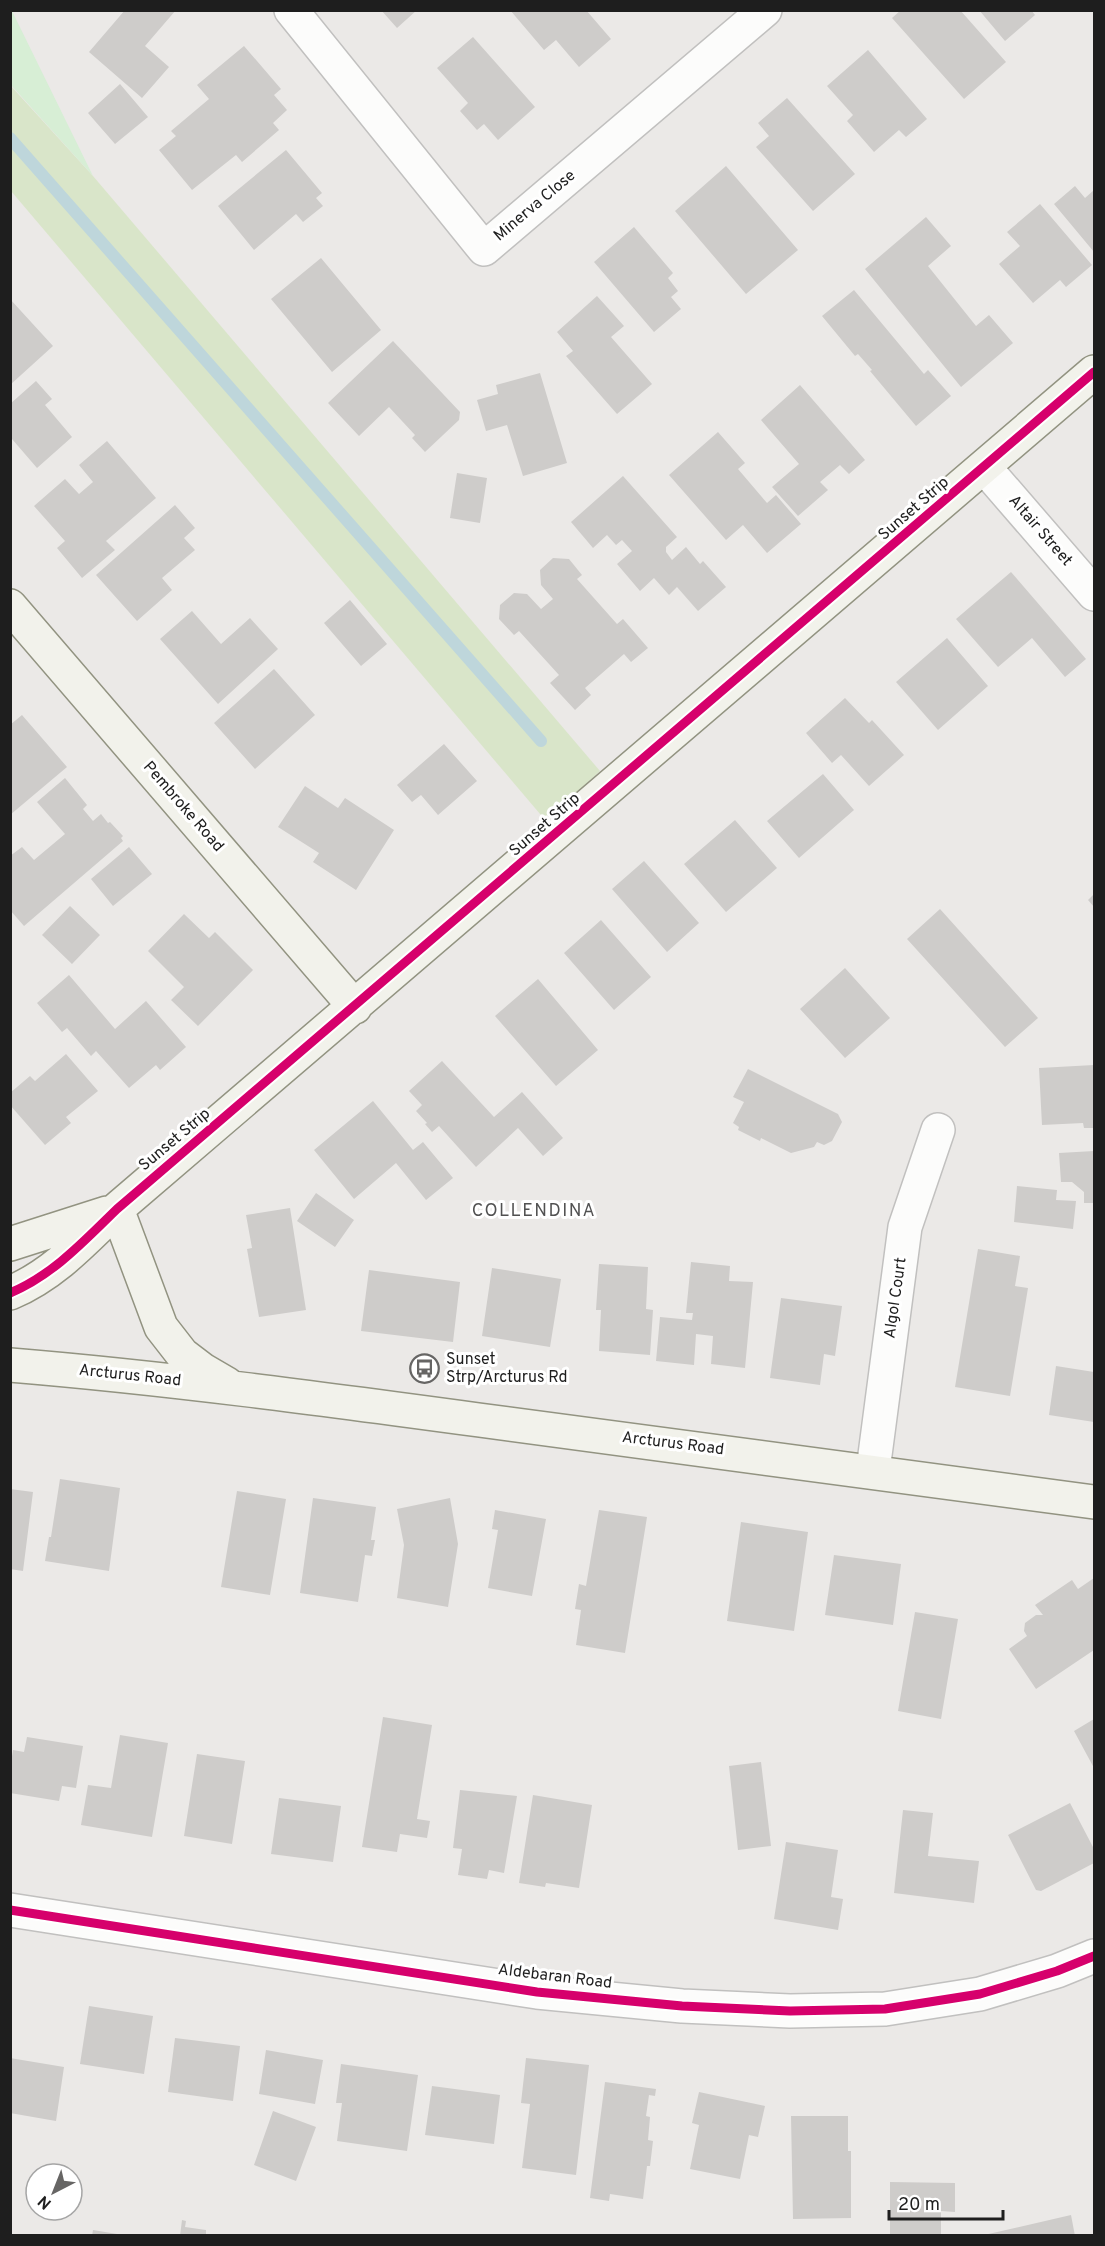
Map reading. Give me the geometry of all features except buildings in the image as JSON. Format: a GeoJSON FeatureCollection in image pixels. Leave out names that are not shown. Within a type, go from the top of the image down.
{"type":"FeatureCollection","features":[{"type":"Feature","properties":{"kind":"street","name":"Minerva Close"},"geometry":{"type":"LineString","coordinates":[[291,10],[484,249],[765,10]]}},
{"type":"Feature","properties":{"kind":"street","name":"Sunset Strip"},"geometry":{"type":"LineString","coordinates":[[10,1293],[47,1273],[117,1209],[1095,372]]}},
{"type":"Feature","properties":{"kind":"street","name":"Altair Street"},"geometry":{"type":"LineString","coordinates":[[985,468],[1095,594]]}},
{"type":"Feature","properties":{"kind":"street","name":"Pembroke Road"},"geometry":{"type":"LineString","coordinates":[[13,614],[355,1007]]}},
{"type":"Feature","properties":{"kind":"street","name":"Algol Court"},"geometry":{"type":"LineString","coordinates":[[873,1470],[905,1227],[938,1130]]}},
{"type":"Feature","properties":{"kind":"street","name":"Sunset Strip"},"geometry":{"type":"LineString","coordinates":[[10,1244],[117,1209]]}},
{"type":"Feature","properties":{"kind":"street","name":"Arcturus Road"},"geometry":{"type":"LineString","coordinates":[[117,1209],[161,1328],[171,1342],[182,1354],[213,1377],[230,1385],[250,1390]]}},
{"type":"Feature","properties":{"kind":"street","name":"Arcturus Road"},"geometry":{"type":"LineString","coordinates":[[10,1365],[125,1375],[250,1390],[873,1470],[1095,1502]]}},
{"type":"Feature","properties":{"kind":"street","name":"Aldebaran Road"},"geometry":{"type":"LineString","coordinates":[[10,1910],[537,1992],[718,2008],[790,2011],[885,2009],[980,1994],[1058,1971],[1095,1956]]}},
{"type":"Feature","properties":{"kind":"green space"},"geometry":{"type":"Polygon","coordinates":[[[10,11],[12,11],[93,176],[11,85],[10,11]]]}},
{"type":"Feature","properties":{"kind":"green space"},"geometry":{"type":"Polygon","coordinates":[[[10,85],[93,176],[600,771],[546,821],[11,191],[10,85]]]}},
{"type":"Feature","properties":{"kind":"waterway"},"geometry":{"type":"LineString","coordinates":[[10,138],[541,741]]}},
{"type":"Feature","properties":{"kind":"cycle path"},"geometry":{"type":"LineString","coordinates":[[10,1293],[40,1277],[67,1256],[117,1209],[1094,372]]}},
{"type":"Feature","properties":{"kind":"cycle path"},"geometry":{"type":"LineString","coordinates":[[10,1910],[537,1992],[682,2006],[790,2011],[885,2009],[980,1994],[1057,1971],[1094,1956]]}},
{"type":"Feature","properties":{"kind":"place","name":"Sunset Strp/Arcturus Rd"},"geometry":{"type":"Point","coordinates":[425,1369]}},
{"type":"Feature","properties":{"kind":"district","name":"COLLENDINA"},"geometry":{"type":"Point","coordinates":[534,1211]}}]}
